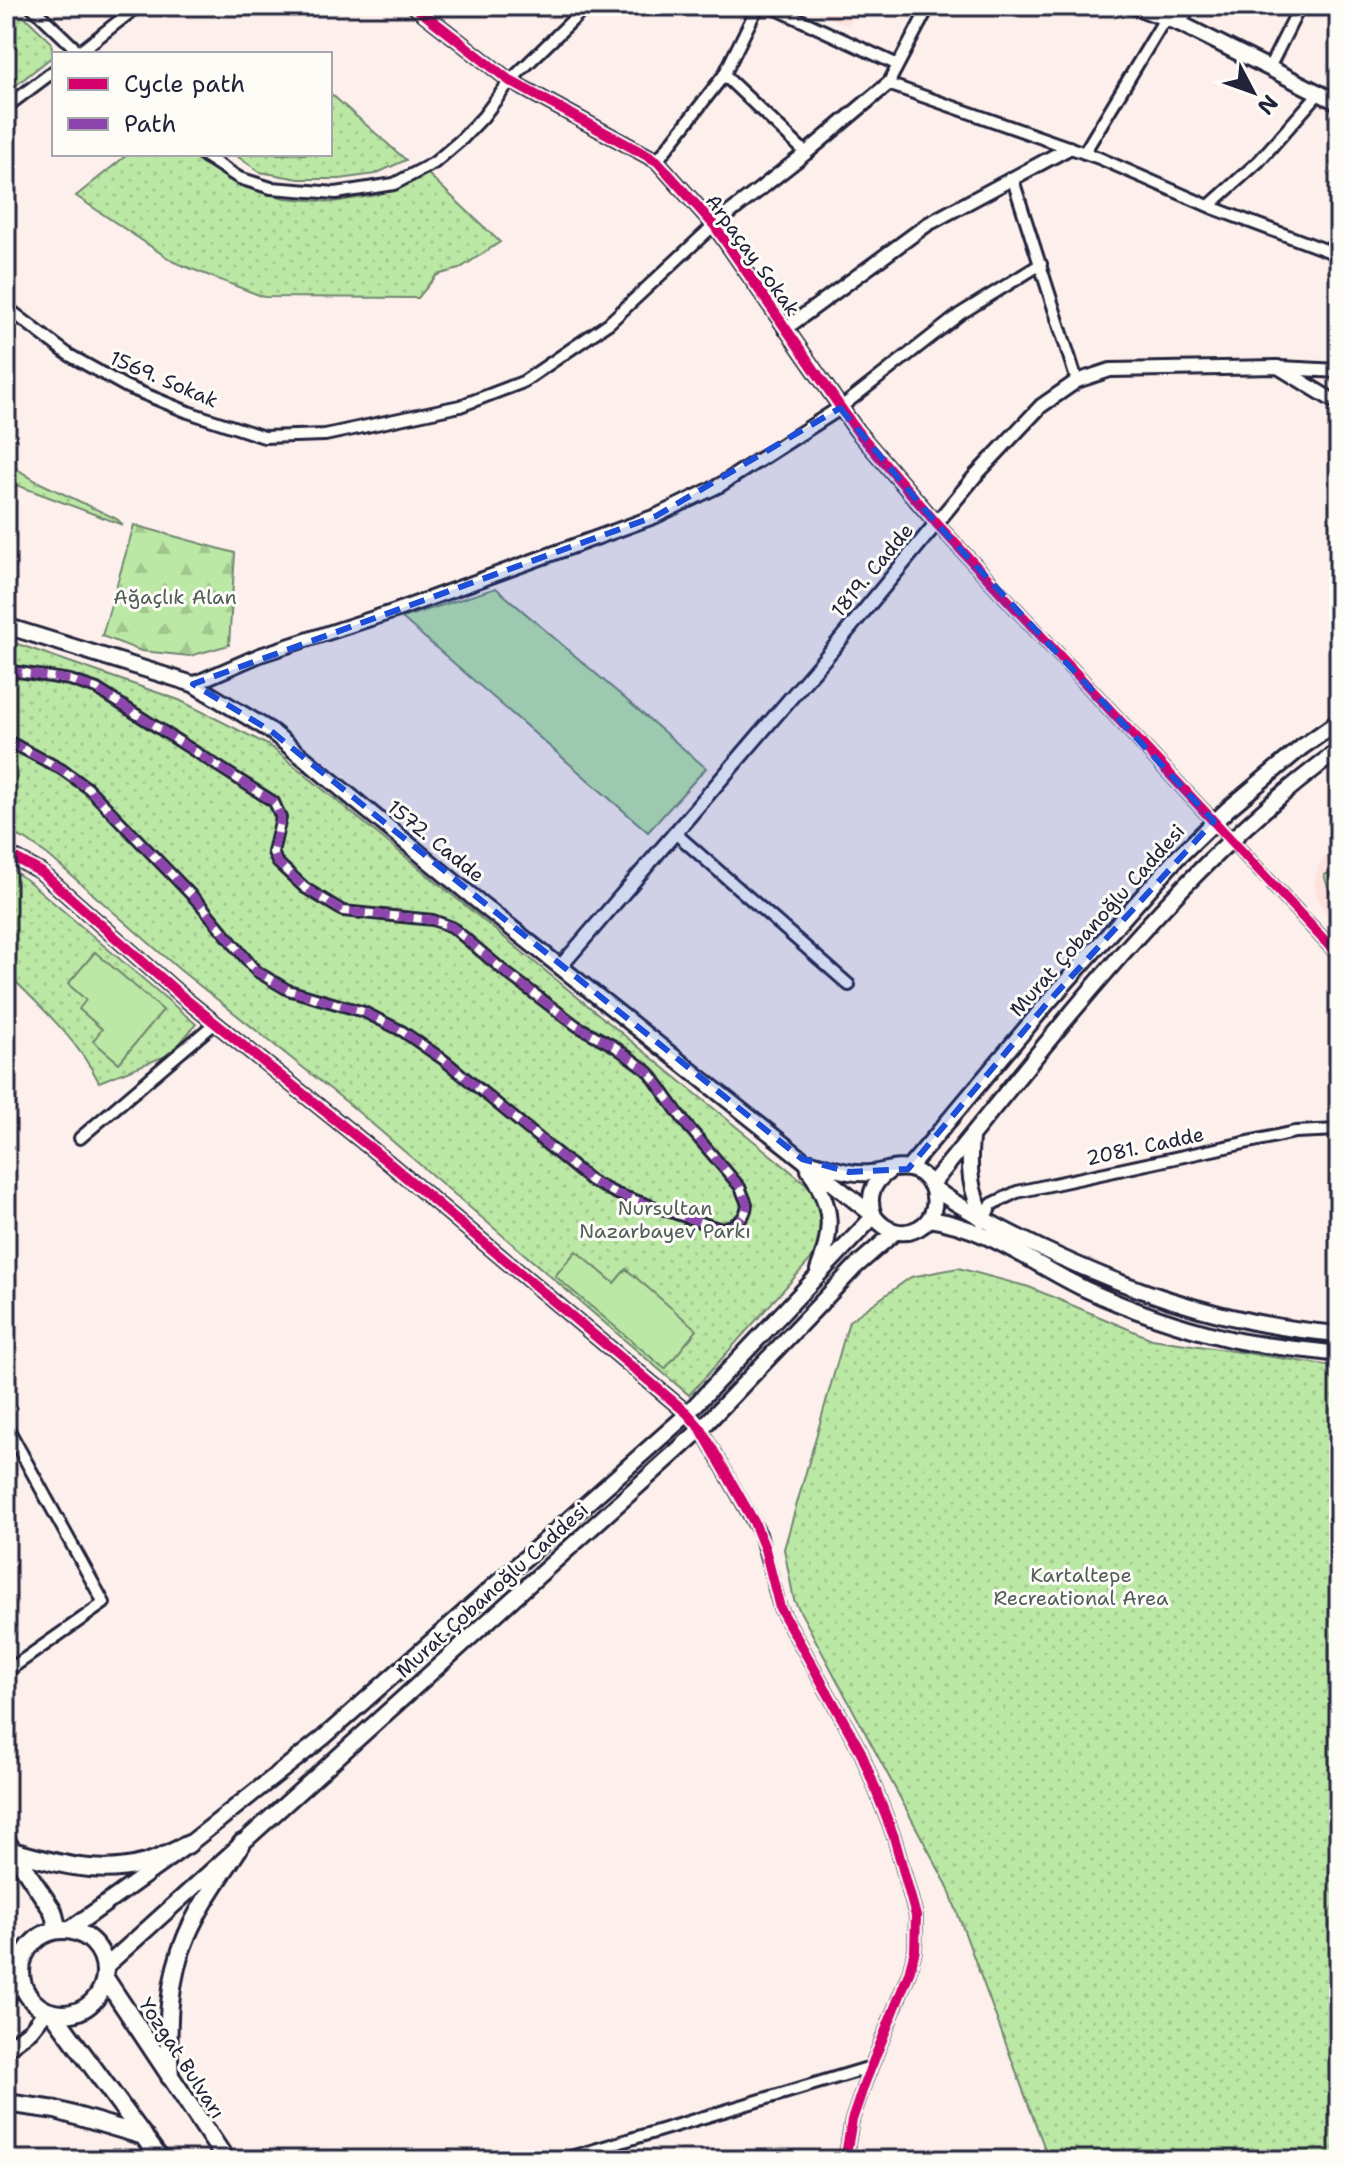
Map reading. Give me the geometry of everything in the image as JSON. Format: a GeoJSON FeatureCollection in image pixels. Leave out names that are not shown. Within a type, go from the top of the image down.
{"type":"FeatureCollection","features":[{"type":"Feature","properties":{"kind":"main road"},"geometry":{"type":"LineString","coordinates":[[1134,6],[1181,24],[1336,102]]}},
{"type":"Feature","properties":{"kind":"main road","name":"1572. Cadde"},"geometry":{"type":"LineString","coordinates":[[6,626],[193,684],[271,731],[874,1216]]}},
{"type":"Feature","properties":{"kind":"main road","name":"Murat Çobanoğlu Caddesi"},"geometry":{"type":"LineString","coordinates":[[902,1168],[1176,859],[1214,821],[1302,747],[1339,721]]}},
{"type":"Feature","properties":{"kind":"main road","name":"Murat Çobanoğlu Caddesi"},"geometry":{"type":"LineString","coordinates":[[931,1185],[1182,887],[1231,840],[1339,750]]}},
{"type":"Feature","properties":{"kind":"main road"},"geometry":{"type":"LineString","coordinates":[[971,1137],[971,1190],[981,1225]]}},
{"type":"Feature","properties":{"kind":"main road"},"geometry":{"type":"LineString","coordinates":[[802,1159],[849,1172],[870,1173],[902,1168],[923,1175],[981,1225],[1084,1288],[1137,1311],[1231,1339],[1339,1354]]}},
{"type":"Feature","properties":{"kind":"main road"},"geometry":{"type":"LineString","coordinates":[[802,1159],[828,1211],[831,1234],[816,1277]]}},
{"type":"Feature","properties":{"kind":"main road"},"geometry":{"type":"LineString","coordinates":[[902,1168],[887,1172],[873,1186],[871,1206],[879,1223],[895,1232],[914,1231],[929,1219],[935,1201],[931,1185]]}},
{"type":"Feature","properties":{"kind":"main road","name":"Murat Çobanoğlu Caddesi"},"geometry":{"type":"LineString","coordinates":[[64,1930],[189,1844],[324,1737],[687,1413],[874,1216]]}},
{"type":"Feature","properties":{"kind":"main road"},"geometry":{"type":"LineString","coordinates":[[929,1219],[981,1225],[1091,1273],[1204,1311],[1260,1323],[1339,1334]]}},
{"type":"Feature","properties":{"kind":"main road","name":"Murat Çobanoğlu Caddesi"},"geometry":{"type":"LineString","coordinates":[[105,1972],[242,1843],[701,1429],[855,1267],[895,1232]]}},
{"type":"Feature","properties":{"kind":"main road"},"geometry":{"type":"LineString","coordinates":[[170,2077],[167,2032],[171,1992],[187,1936],[242,1843]]}},
{"type":"Feature","properties":{"kind":"main road"},"geometry":{"type":"LineString","coordinates":[[9,1846],[79,1868],[115,1870],[146,1863],[189,1844]]}},
{"type":"Feature","properties":{"kind":"main road"},"geometry":{"type":"LineString","coordinates":[[9,1846],[64,1930]]}},
{"type":"Feature","properties":{"kind":"main road"},"geometry":{"type":"LineString","coordinates":[[6,2000],[21,1974],[24,1954],[44,1934],[64,1930],[92,1941],[101,1953],[105,1972],[99,1995],[88,2006],[74,2013],[49,2012],[6,2049]]}},
{"type":"Feature","properties":{"kind":"main road"},"geometry":{"type":"LineString","coordinates":[[6,1948],[21,1974],[29,1997],[49,2012],[161,2160]]}},
{"type":"Feature","properties":{"kind":"main road","name":"Yozgat Bulvarı"},"geometry":{"type":"LineString","coordinates":[[105,1972],[226,2160]]}},
{"type":"Feature","properties":{"kind":"main road"},"geometry":{"type":"LineString","coordinates":[[6,2103],[56,2110],[144,2136]]}},
{"type":"Feature","properties":{"kind":"street"},"geometry":{"type":"LineString","coordinates":[[31,6],[78,52]]}},
{"type":"Feature","properties":{"kind":"street"},"geometry":{"type":"LineString","coordinates":[[80,52],[138,6]]}},
{"type":"Feature","properties":{"kind":"street","name":"Arpaçay Sokak"},"geometry":{"type":"LineString","coordinates":[[414,6],[510,81],[657,161],[714,225],[857,431],[937,524]]}},
{"type":"Feature","properties":{"kind":"street"},"geometry":{"type":"LineString","coordinates":[[205,156],[239,178],[271,188],[336,193],[394,184],[434,163],[462,139],[510,81],[587,6]]}},
{"type":"Feature","properties":{"kind":"street"},"geometry":{"type":"LineString","coordinates":[[657,161],[724,75],[758,6]]}},
{"type":"Feature","properties":{"kind":"street"},"geometry":{"type":"LineString","coordinates":[[770,6],[898,65]]}},
{"type":"Feature","properties":{"kind":"street"},"geometry":{"type":"LineString","coordinates":[[714,225],[888,84],[929,6]]}},
{"type":"Feature","properties":{"kind":"street"},"geometry":{"type":"LineString","coordinates":[[1181,24],[1189,6]]}},
{"type":"Feature","properties":{"kind":"street"},"geometry":{"type":"LineString","coordinates":[[1269,68],[1300,6]]}},
{"type":"Feature","properties":{"kind":"street"},"geometry":{"type":"LineString","coordinates":[[1084,153],[1166,17]]}},
{"type":"Feature","properties":{"kind":"street"},"geometry":{"type":"LineString","coordinates":[[6,107],[52,72]]}},
{"type":"Feature","properties":{"kind":"street"},"geometry":{"type":"LineString","coordinates":[[724,75],[806,153]]}},
{"type":"Feature","properties":{"kind":"street"},"geometry":{"type":"LineString","coordinates":[[888,84],[1084,153],[1209,206],[1339,255]]}},
{"type":"Feature","properties":{"kind":"street"},"geometry":{"type":"LineString","coordinates":[[1336,102],[1339,84]]}},
{"type":"Feature","properties":{"kind":"street"},"geometry":{"type":"LineString","coordinates":[[1209,206],[1259,161],[1319,93]]}},
{"type":"Feature","properties":{"kind":"street"},"geometry":{"type":"LineString","coordinates":[[785,329],[928,224],[1069,148]]}},
{"type":"Feature","properties":{"kind":"street"},"geometry":{"type":"LineString","coordinates":[[1013,180],[1077,381]]}},
{"type":"Feature","properties":{"kind":"street","name":"1569. Sokak"},"geometry":{"type":"LineString","coordinates":[[6,307],[69,355],[125,386],[188,412],[264,437],[325,435],[460,406],[523,382],[609,323],[714,225]]}},
{"type":"Feature","properties":{"kind":"street"},"geometry":{"type":"LineString","coordinates":[[193,684],[260,655],[395,611],[656,516],[720,485],[840,408],[960,314],[1041,264]]}},
{"type":"Feature","properties":{"kind":"street"},"geometry":{"type":"LineString","coordinates":[[1278,367],[1339,404]]}},
{"type":"Feature","properties":{"kind":"street","name":"1819. Cadde"},"geometry":{"type":"LineString","coordinates":[[561,966],[976,475],[1041,406],[1077,381],[1110,370],[1278,367],[1339,371]]}},
{"type":"Feature","properties":{"kind":"street"},"geometry":{"type":"LineString","coordinates":[[937,524],[1339,956]]}},
{"type":"Feature","properties":{"kind":"street"},"geometry":{"type":"LineString","coordinates":[[6,670],[81,683],[128,707],[274,802],[281,818],[273,852],[277,862],[318,897],[352,912],[445,922],[577,1026],[633,1058],[649,1072],[686,1124],[740,1187],[747,1204],[743,1218],[729,1228],[718,1228],[617,1194],[591,1181],[444,1060],[402,1031],[364,1012],[270,982],[256,971],[201,905],[88,788],[61,769],[6,740]]}},
{"type":"Feature","properties":{"kind":"street"},"geometry":{"type":"LineString","coordinates":[[674,832],[849,985]]}},
{"type":"Feature","properties":{"kind":"street"},"geometry":{"type":"LineString","coordinates":[[6,853],[41,872],[215,1023],[383,1158],[687,1413],[701,1429],[760,1534],[780,1608],[861,1752],[904,1869],[916,1916],[915,1950],[901,1996],[852,2120],[845,2160]]}},
{"type":"Feature","properties":{"kind":"street"},"geometry":{"type":"LineString","coordinates":[[80,1138],[215,1023]]}},
{"type":"Feature","properties":{"kind":"street","name":"2081. Cadde"},"geometry":{"type":"LineString","coordinates":[[981,1225],[992,1204],[1017,1192],[1295,1132],[1339,1130]]}},
{"type":"Feature","properties":{"kind":"street"},"geometry":{"type":"LineString","coordinates":[[6,1425],[104,1603],[6,1672]]}},
{"type":"Feature","properties":{"kind":"street"},"geometry":{"type":"LineString","coordinates":[[561,2160],[871,2067]]}},
{"type":"Feature","properties":{"kind":"highlighted area"},"geometry":{"type":"Polygon","coordinates":[[[840,408],[937,524],[1214,821],[1049,1001],[908,1169],[849,1172],[802,1159],[271,731],[193,684],[656,516],[840,408]]]}},
{"type":"Feature","properties":{"kind":"shaded area"},"geometry":{"type":"Polygon","coordinates":[[[812,6],[857,6],[848,26],[811,9],[812,6]]]}},
{"type":"Feature","properties":{"kind":"shaded area"},"geometry":{"type":"Polygon","coordinates":[[[1339,841],[1339,933],[1319,902],[1314,885],[1319,864],[1339,841]]]}},
{"type":"Feature","properties":{"kind":"green space"},"geometry":{"type":"Polygon","coordinates":[[[13,15],[26,18],[51,42],[52,52],[52,57],[6,93],[6,23],[13,15]]]}},
{"type":"Feature","properties":{"kind":"green space"},"geometry":{"type":"Polygon","coordinates":[[[332,95],[406,160],[375,174],[340,179],[299,179],[260,172],[237,156],[332,156],[332,95]]]}},
{"type":"Feature","properties":{"kind":"green space"},"geometry":{"type":"Polygon","coordinates":[[[126,156],[192,156],[249,187],[284,198],[333,202],[377,195],[427,173],[500,242],[459,269],[437,275],[418,298],[264,297],[174,262],[76,196],[126,156]]]}},
{"type":"Feature","properties":{"kind":"green space"},"geometry":{"type":"Polygon","coordinates":[[[6,462],[36,481],[117,519],[123,525],[6,481],[6,462]]]}},
{"type":"Feature","properties":{"kind":"green space","name":"Ağaçlık Alan"},"geometry":{"type":"Polygon","coordinates":[[[134,525],[235,553],[229,645],[190,656],[141,651],[102,636],[134,525]]]}},
{"type":"Feature","properties":{"kind":"green space"},"geometry":{"type":"Polygon","coordinates":[[[496,588],[706,768],[648,832],[402,618],[496,588]]]}},
{"type":"Feature","properties":{"kind":"green space","name":"Nursultan Nazarbayev Parkı"},"geometry":{"type":"Polygon","coordinates":[[[6,640],[179,700],[270,746],[810,1187],[820,1205],[823,1222],[812,1258],[689,1395],[349,1104],[180,970],[48,855],[25,839],[6,832],[6,640]]]}},
{"type":"Feature","properties":{"kind":"green space"},"geometry":{"type":"Polygon","coordinates":[[[6,866],[27,880],[196,1024],[171,1054],[99,1082],[68,1037],[6,972],[6,866]]]}},
{"type":"Feature","properties":{"kind":"green space"},"geometry":{"type":"Polygon","coordinates":[[[1339,870],[1339,916],[1338,916],[1324,875],[1339,870]]]}},
{"type":"Feature","properties":{"kind":"green space"},"geometry":{"type":"Polygon","coordinates":[[[95,952],[163,1010],[119,1063],[93,1041],[102,1029],[79,1009],[86,1000],[68,984],[95,952]]]}},
{"type":"Feature","properties":{"kind":"green space"},"geometry":{"type":"Polygon","coordinates":[[[576,1251],[614,1283],[626,1269],[697,1330],[665,1369],[555,1276],[576,1251]]]}},
{"type":"Feature","properties":{"kind":"green space","name":"Kartaltepe Recreational Area"},"geometry":{"type":"Polygon","coordinates":[[[958,1268],[1029,1287],[1152,1339],[1339,1367],[1339,2160],[1049,2160],[947,1885],[794,1600],[784,1549],[849,1321],[911,1277],[958,1268]]]}},
{"type":"Feature","properties":{"kind":"marked path"},"geometry":{"type":"LineString","coordinates":[[6,670],[70,680],[97,689],[274,802],[281,818],[273,852],[277,862],[305,888],[343,911],[433,920],[452,927],[577,1026],[614,1046],[649,1072],[686,1124],[740,1187],[747,1204],[742,1218],[734,1224],[718,1228],[617,1194],[591,1181],[444,1060],[402,1031],[364,1012],[288,990],[256,971],[201,905],[88,788],[61,769],[6,740]]}},
{"type":"Feature","properties":{"kind":"cycle path"},"geometry":{"type":"LineString","coordinates":[[414,6],[510,81],[657,161],[714,225],[857,431],[937,524],[1339,956]]}},
{"type":"Feature","properties":{"kind":"cycle path"},"geometry":{"type":"LineString","coordinates":[[6,853],[41,872],[184,998],[383,1158],[687,1413],[701,1429],[754,1522],[765,1549],[780,1608],[861,1752],[894,1837],[916,1916],[915,1950],[909,1973],[865,2082],[852,2120],[845,2160]]}}]}
